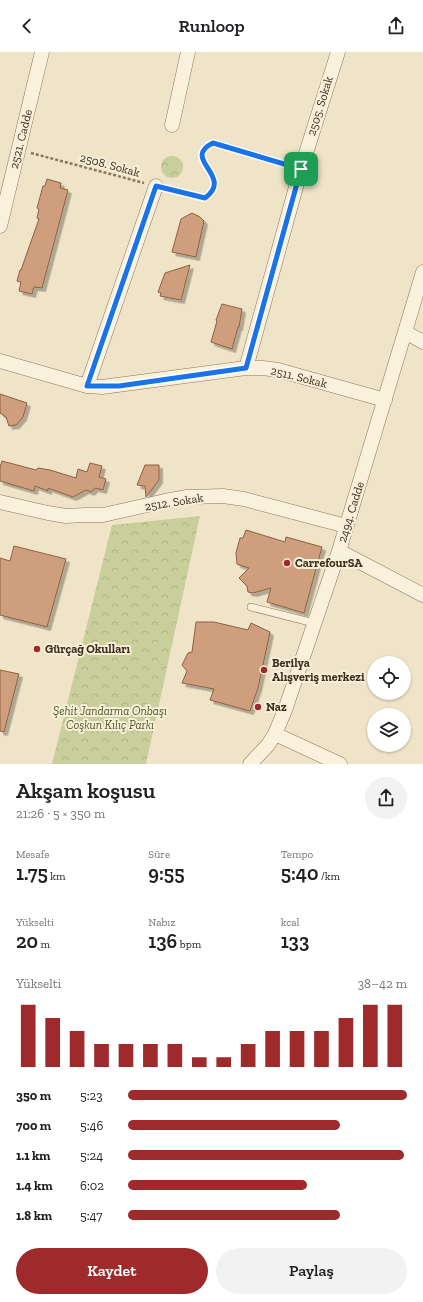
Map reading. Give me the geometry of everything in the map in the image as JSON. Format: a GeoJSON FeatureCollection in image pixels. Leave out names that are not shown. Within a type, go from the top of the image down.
{"type":"FeatureCollection","features":[{"type":"Feature","properties":{"kind":"street","name":"2521. Cadde"},"geometry":{"type":"LineString","coordinates":[[0,226],[42,52]]}},
{"type":"Feature","properties":{"kind":"street"},"geometry":{"type":"LineString","coordinates":[[172,125],[188,52]]}},
{"type":"Feature","properties":{"kind":"street","name":"2505. Sokak"},"geometry":{"type":"LineString","coordinates":[[246,368],[301,169],[338,52]]}},
{"type":"Feature","properties":{"kind":"street"},"geometry":{"type":"LineString","coordinates":[[87,386],[156,186]]}},
{"type":"Feature","properties":{"kind":"street","name":"2494. Cadde"},"geometry":{"type":"LineString","coordinates":[[250,764],[268,746],[275,734],[285,710],[339,551],[423,272]]}},
{"type":"Feature","properties":{"kind":"street"},"geometry":{"type":"LineString","coordinates":[[405,332],[423,342]]}},
{"type":"Feature","properties":{"kind":"street","name":"2511. Sokak"},"geometry":{"type":"LineString","coordinates":[[0,361],[87,386],[119,386],[246,368],[263,368],[278,370],[385,400]]}},
{"type":"Feature","properties":{"kind":"street","name":"2512. Sokak"},"geometry":{"type":"LineString","coordinates":[[0,502],[66,516],[85,516],[102,515],[187,497],[223,496],[244,499],[346,526]]}},
{"type":"Feature","properties":{"kind":"street"},"geometry":{"type":"LineString","coordinates":[[339,551],[423,595]]}},
{"type":"Feature","properties":{"kind":"street"},"geometry":{"type":"LineString","coordinates":[[275,734],[340,764]]}},
{"type":"Feature","properties":{"kind":"lane"},"geometry":{"type":"LineString","coordinates":[[251,607],[314,623]]}},
{"type":"Feature","properties":{"kind":"path","name":"2508. Sokak"},"geometry":{"type":"LineString","coordinates":[[19,150],[205,198],[211,193],[214,185],[214,179],[203,161],[202,154],[205,147],[213,143],[301,169]]}},
{"type":"Feature","properties":{"kind":"green space"},"geometry":{"type":"Polygon","coordinates":[[[172,156],[180,159],[183,167],[180,175],[172,178],[164,175],[161,167],[164,159],[172,156]]]}},
{"type":"Feature","properties":{"kind":"green space","name":"Şehit Jandarma Onbaşı Coşkun Kılıç Parkı"},"geometry":{"type":"Polygon","coordinates":[[[200,516],[146,764],[52,764],[112,525],[200,516]]]}},
{"type":"Feature","properties":{"kind":"building"},"geometry":{"type":"Polygon","coordinates":[[[47,179],[61,183],[60,188],[68,190],[42,288],[34,287],[32,294],[19,291],[21,282],[17,281],[39,219],[37,218],[39,209],[37,208],[43,186],[45,186],[47,179]]]}},
{"type":"Feature","properties":{"kind":"building"},"geometry":{"type":"Polygon","coordinates":[[[192,213],[204,221],[196,257],[172,252],[181,219],[192,213]]]}},
{"type":"Feature","properties":{"kind":"building"},"geometry":{"type":"Polygon","coordinates":[[[190,265],[181,300],[160,296],[161,293],[158,292],[165,273],[190,265]]]}},
{"type":"Feature","properties":{"kind":"building"},"geometry":{"type":"Polygon","coordinates":[[[222,304],[242,309],[239,327],[232,349],[211,342],[216,320],[222,304]]]}},
{"type":"Feature","properties":{"kind":"building"},"geometry":{"type":"Polygon","coordinates":[[[0,394],[27,403],[23,417],[16,425],[9,426],[6,417],[0,413],[0,394]]]}},
{"type":"Feature","properties":{"kind":"building"},"geometry":{"type":"Polygon","coordinates":[[[2,461],[36,470],[38,468],[50,470],[76,478],[78,469],[87,472],[90,463],[102,466],[99,477],[106,479],[103,490],[95,488],[91,492],[86,490],[73,497],[48,488],[48,491],[35,486],[34,491],[0,481],[0,467],[2,461]]]}},
{"type":"Feature","properties":{"kind":"building"},"geometry":{"type":"Polygon","coordinates":[[[145,465],[159,465],[159,480],[146,497],[145,486],[137,485],[145,465]]]}},
{"type":"Feature","properties":{"kind":"building"},"geometry":{"type":"Polygon","coordinates":[[[246,530],[285,542],[286,537],[322,547],[304,613],[267,602],[271,588],[253,593],[248,592],[247,586],[239,578],[249,568],[237,564],[236,553],[240,538],[243,538],[246,530]]]}},
{"type":"Feature","properties":{"kind":"building","name":"Gürçağ Okulları"},"geometry":{"type":"Polygon","coordinates":[[[14,546],[66,559],[47,627],[0,615],[0,558],[10,561],[14,546]]]}},
{"type":"Feature","properties":{"kind":"building"},"geometry":{"type":"Polygon","coordinates":[[[196,622],[214,622],[248,630],[251,623],[270,632],[258,688],[250,711],[210,700],[214,689],[182,683],[187,671],[182,665],[188,653],[192,652],[196,622]]]}},
{"type":"Feature","properties":{"kind":"building","name":"Gürçağ Okulları"},"geometry":{"type":"Polygon","coordinates":[[[0,670],[19,674],[4,732],[0,731],[0,670]]]}},
{"type":"Feature","properties":{"kind":"place","name":"CarrefourSA"},"geometry":{"type":"Point","coordinates":[287,563]}},
{"type":"Feature","properties":{"kind":"place","name":"Gürçağ Okulları"},"geometry":{"type":"Point","coordinates":[37,649]}},
{"type":"Feature","properties":{"kind":"place","name":"Berilya Alışveriş merkezi"},"geometry":{"type":"Point","coordinates":[264,670]}},
{"type":"Feature","properties":{"kind":"place","name":"Naz"},"geometry":{"type":"Point","coordinates":[258,707]}},
{"type":"Feature","properties":{"kind":"route"},"geometry":{"type":"LineString","coordinates":[[213,143],[301,169],[246,368],[119,386],[87,386],[156,186],[205,198],[211,193],[214,185],[214,179],[203,161],[202,154],[205,147],[213,143]]}}]}
